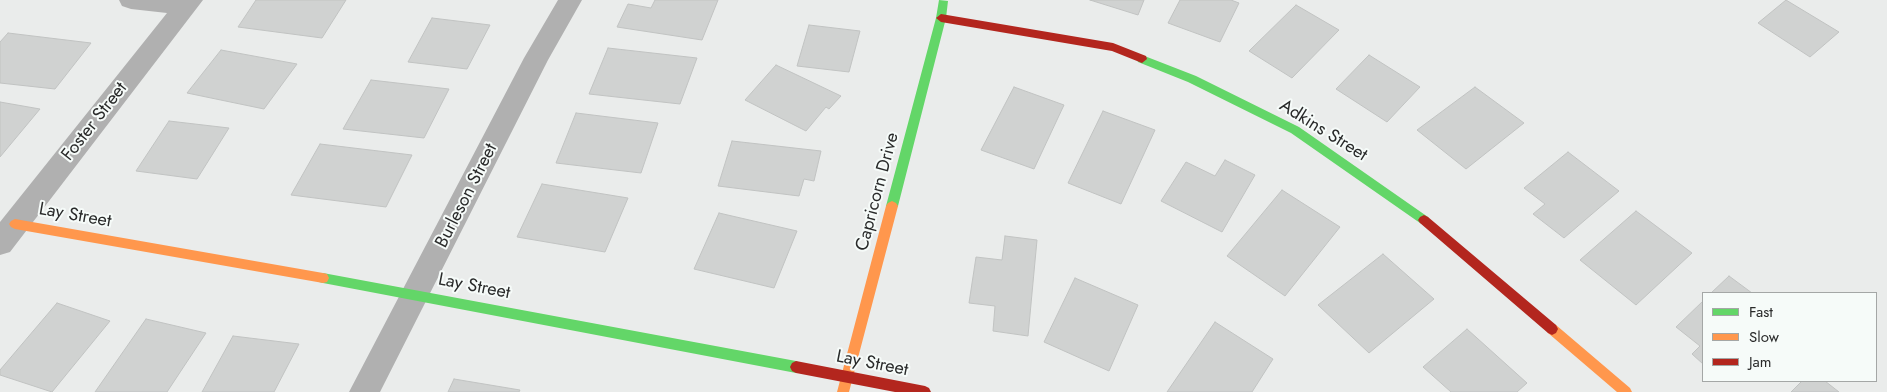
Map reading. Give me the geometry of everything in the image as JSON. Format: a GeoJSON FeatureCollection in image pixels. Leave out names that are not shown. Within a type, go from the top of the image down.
{"type":"FeatureCollection","features":[{"type":"Feature","properties":{"kind":"street"},"geometry":{"type":"LineString","coordinates":[[131,0],[188,3]]}},
{"type":"Feature","properties":{"kind":"street","name":"Burleson Street"},"geometry":{"type":"LineString","coordinates":[[364,392],[537,58],[570,0]]}},
{"type":"Feature","properties":{"kind":"street","name":"Capricorn Drive"},"geometry":{"type":"LineString","coordinates":[[843,392],[941,18],[943,0]]}},
{"type":"Feature","properties":{"kind":"street","name":"Foster Street"},"geometry":{"type":"LineString","coordinates":[[8,234],[188,3]]}},
{"type":"Feature","properties":{"kind":"street","name":"Adkins Street"},"geometry":{"type":"LineString","coordinates":[[941,18],[1113,47],[1192,79],[1296,130],[1419,216],[1626,392]]}},
{"type":"Feature","properties":{"kind":"street","name":"Lay Street"},"geometry":{"type":"LineString","coordinates":[[8,234],[416,294],[925,392]]}},
{"type":"Feature","properties":{"kind":"building"},"geometry":{"type":"Polygon","coordinates":[[[256,0],[346,0],[322,38],[238,27],[256,0]]]}},
{"type":"Feature","properties":{"kind":"building"},"geometry":{"type":"Polygon","coordinates":[[[655,0],[718,0],[702,40],[617,27],[628,4],[651,8],[655,0]]]}},
{"type":"Feature","properties":{"kind":"building"},"geometry":{"type":"Polygon","coordinates":[[[1090,0],[1144,0],[1138,15],[1090,0]]]}},
{"type":"Feature","properties":{"kind":"building"},"geometry":{"type":"Polygon","coordinates":[[[1180,0],[1231,0],[1239,3],[1220,42],[1168,23],[1180,0]]]}},
{"type":"Feature","properties":{"kind":"building"},"geometry":{"type":"Polygon","coordinates":[[[1786,0],[1839,32],[1810,57],[1758,23],[1786,0]]]}},
{"type":"Feature","properties":{"kind":"building"},"geometry":{"type":"Polygon","coordinates":[[[1296,5],[1339,30],[1292,78],[1249,51],[1296,5]]]}},
{"type":"Feature","properties":{"kind":"building"},"geometry":{"type":"Polygon","coordinates":[[[432,18],[490,25],[467,69],[408,62],[432,18]]]}},
{"type":"Feature","properties":{"kind":"building"},"geometry":{"type":"Polygon","coordinates":[[[809,25],[860,31],[849,72],[797,66],[809,25]]]}},
{"type":"Feature","properties":{"kind":"building"},"geometry":{"type":"Polygon","coordinates":[[[8,33],[91,43],[55,89],[0,83],[0,42],[8,33]]]}},
{"type":"Feature","properties":{"kind":"building"},"geometry":{"type":"Polygon","coordinates":[[[608,48],[697,58],[680,104],[589,94],[608,48]]]}},
{"type":"Feature","properties":{"kind":"building"},"geometry":{"type":"Polygon","coordinates":[[[221,50],[297,64],[264,109],[187,93],[221,50]]]}},
{"type":"Feature","properties":{"kind":"building"},"geometry":{"type":"Polygon","coordinates":[[[1369,55],[1420,87],[1387,122],[1336,89],[1369,55]]]}},
{"type":"Feature","properties":{"kind":"building"},"geometry":{"type":"Polygon","coordinates":[[[776,65],[841,96],[829,109],[826,107],[806,131],[745,100],[776,65]]]}},
{"type":"Feature","properties":{"kind":"building"},"geometry":{"type":"Polygon","coordinates":[[[371,80],[449,89],[424,138],[343,129],[371,80]]]}},
{"type":"Feature","properties":{"kind":"building"},"geometry":{"type":"Polygon","coordinates":[[[1014,87],[1064,105],[1034,169],[981,150],[1014,87]]]}},
{"type":"Feature","properties":{"kind":"building"},"geometry":{"type":"Polygon","coordinates":[[[1475,87],[1524,123],[1466,169],[1417,130],[1475,87]]]}},
{"type":"Feature","properties":{"kind":"building"},"geometry":{"type":"Polygon","coordinates":[[[0,102],[40,109],[0,157],[0,102]]]}},
{"type":"Feature","properties":{"kind":"building"},"geometry":{"type":"Polygon","coordinates":[[[1103,111],[1155,130],[1121,204],[1068,183],[1103,111]]]}},
{"type":"Feature","properties":{"kind":"building"},"geometry":{"type":"Polygon","coordinates":[[[576,113],[658,123],[641,173],[556,163],[576,113]]]}},
{"type":"Feature","properties":{"kind":"building"},"geometry":{"type":"Polygon","coordinates":[[[169,121],[229,128],[197,179],[136,171],[169,121]]]}},
{"type":"Feature","properties":{"kind":"building"},"geometry":{"type":"Polygon","coordinates":[[[732,141],[821,151],[814,181],[804,179],[799,196],[718,186],[732,141]]]}},
{"type":"Feature","properties":{"kind":"building"},"geometry":{"type":"Polygon","coordinates":[[[320,144],[412,155],[386,207],[291,195],[320,144]]]}},
{"type":"Feature","properties":{"kind":"building"},"geometry":{"type":"Polygon","coordinates":[[[1568,152],[1619,191],[1564,238],[1533,214],[1545,204],[1524,188],[1568,152]]]}},
{"type":"Feature","properties":{"kind":"building"},"geometry":{"type":"Polygon","coordinates":[[[1225,160],[1255,175],[1222,232],[1161,201],[1186,162],[1215,176],[1225,160]]]}},
{"type":"Feature","properties":{"kind":"building"},"geometry":{"type":"Polygon","coordinates":[[[542,184],[628,198],[605,252],[517,237],[542,184]]]}},
{"type":"Feature","properties":{"kind":"building"},"geometry":{"type":"Polygon","coordinates":[[[1282,190],[1340,227],[1285,296],[1227,256],[1282,190]]]}},
{"type":"Feature","properties":{"kind":"building"},"geometry":{"type":"Polygon","coordinates":[[[1636,211],[1692,253],[1636,305],[1580,260],[1636,211]]]}},
{"type":"Feature","properties":{"kind":"building"},"geometry":{"type":"Polygon","coordinates":[[[719,213],[797,231],[774,288],[694,269],[719,213]]]}},
{"type":"Feature","properties":{"kind":"building"},"geometry":{"type":"Polygon","coordinates":[[[1005,236],[1037,240],[1028,336],[993,331],[995,306],[969,303],[976,257],[1002,260],[1005,236]]]}},
{"type":"Feature","properties":{"kind":"building"},"geometry":{"type":"Polygon","coordinates":[[[1383,254],[1434,299],[1369,353],[1318,305],[1383,254]]]}},
{"type":"Feature","properties":{"kind":"building"},"geometry":{"type":"Polygon","coordinates":[[[1729,276],[1751,292],[1712,292],[1729,276]]]}},
{"type":"Feature","properties":{"kind":"building"},"geometry":{"type":"Polygon","coordinates":[[[1075,278],[1138,305],[1109,371],[1044,342],[1075,278]]]}},
{"type":"Feature","properties":{"kind":"building"},"geometry":{"type":"Polygon","coordinates":[[[1702,302],[1702,363],[1692,354],[1700,346],[1676,327],[1702,302]]]}},
{"type":"Feature","properties":{"kind":"building"},"geometry":{"type":"Polygon","coordinates":[[[57,303],[110,321],[52,392],[0,375],[0,370],[57,303]]]}},
{"type":"Feature","properties":{"kind":"building"},"geometry":{"type":"Polygon","coordinates":[[[146,319],[206,333],[167,392],[95,392],[146,319]]]}},
{"type":"Feature","properties":{"kind":"building"},"geometry":{"type":"Polygon","coordinates":[[[1215,322],[1273,359],[1252,392],[1167,392],[1215,322]]]}},
{"type":"Feature","properties":{"kind":"building"},"geometry":{"type":"Polygon","coordinates":[[[1467,329],[1527,383],[1517,392],[1451,392],[1423,367],[1467,329]]]}},
{"type":"Feature","properties":{"kind":"building"},"geometry":{"type":"Polygon","coordinates":[[[233,336],[299,344],[274,392],[202,392],[233,336]]]}},
{"type":"Feature","properties":{"kind":"building"},"geometry":{"type":"Polygon","coordinates":[[[454,379],[520,390],[519,392],[448,392],[454,379]]]}},
{"type":"Feature","properties":{"kind":"building"},"geometry":{"type":"Polygon","coordinates":[[[1801,382],[1826,382],[1839,392],[1791,392],[1801,382]]]}},
{"type":"Feature","properties":{"kind":"traffic: fast"},"geometry":{"type":"LineString","coordinates":[[892,206],[941,18],[943,1]]}},
{"type":"Feature","properties":{"kind":"traffic: fast"},"geometry":{"type":"LineString","coordinates":[[1142,59],[1192,79],[1295,130],[1424,220]]}},
{"type":"Feature","properties":{"kind":"traffic: fast"},"geometry":{"type":"LineString","coordinates":[[323,278],[796,367]]}},
{"type":"Feature","properties":{"kind":"traffic: slow"},"geometry":{"type":"LineString","coordinates":[[843,392],[892,206]]}},
{"type":"Feature","properties":{"kind":"traffic: slow"},"geometry":{"type":"LineString","coordinates":[[15,224],[323,278]]}},
{"type":"Feature","properties":{"kind":"traffic: slow"},"geometry":{"type":"LineString","coordinates":[[1552,329],[1626,392]]}},
{"type":"Feature","properties":{"kind":"traffic: jam"},"geometry":{"type":"LineString","coordinates":[[941,18],[1113,47],[1142,59]]}},
{"type":"Feature","properties":{"kind":"traffic: jam"},"geometry":{"type":"LineString","coordinates":[[1424,220],[1552,329]]}},
{"type":"Feature","properties":{"kind":"traffic: jam"},"geometry":{"type":"LineString","coordinates":[[796,367],[925,392]]}}]}
